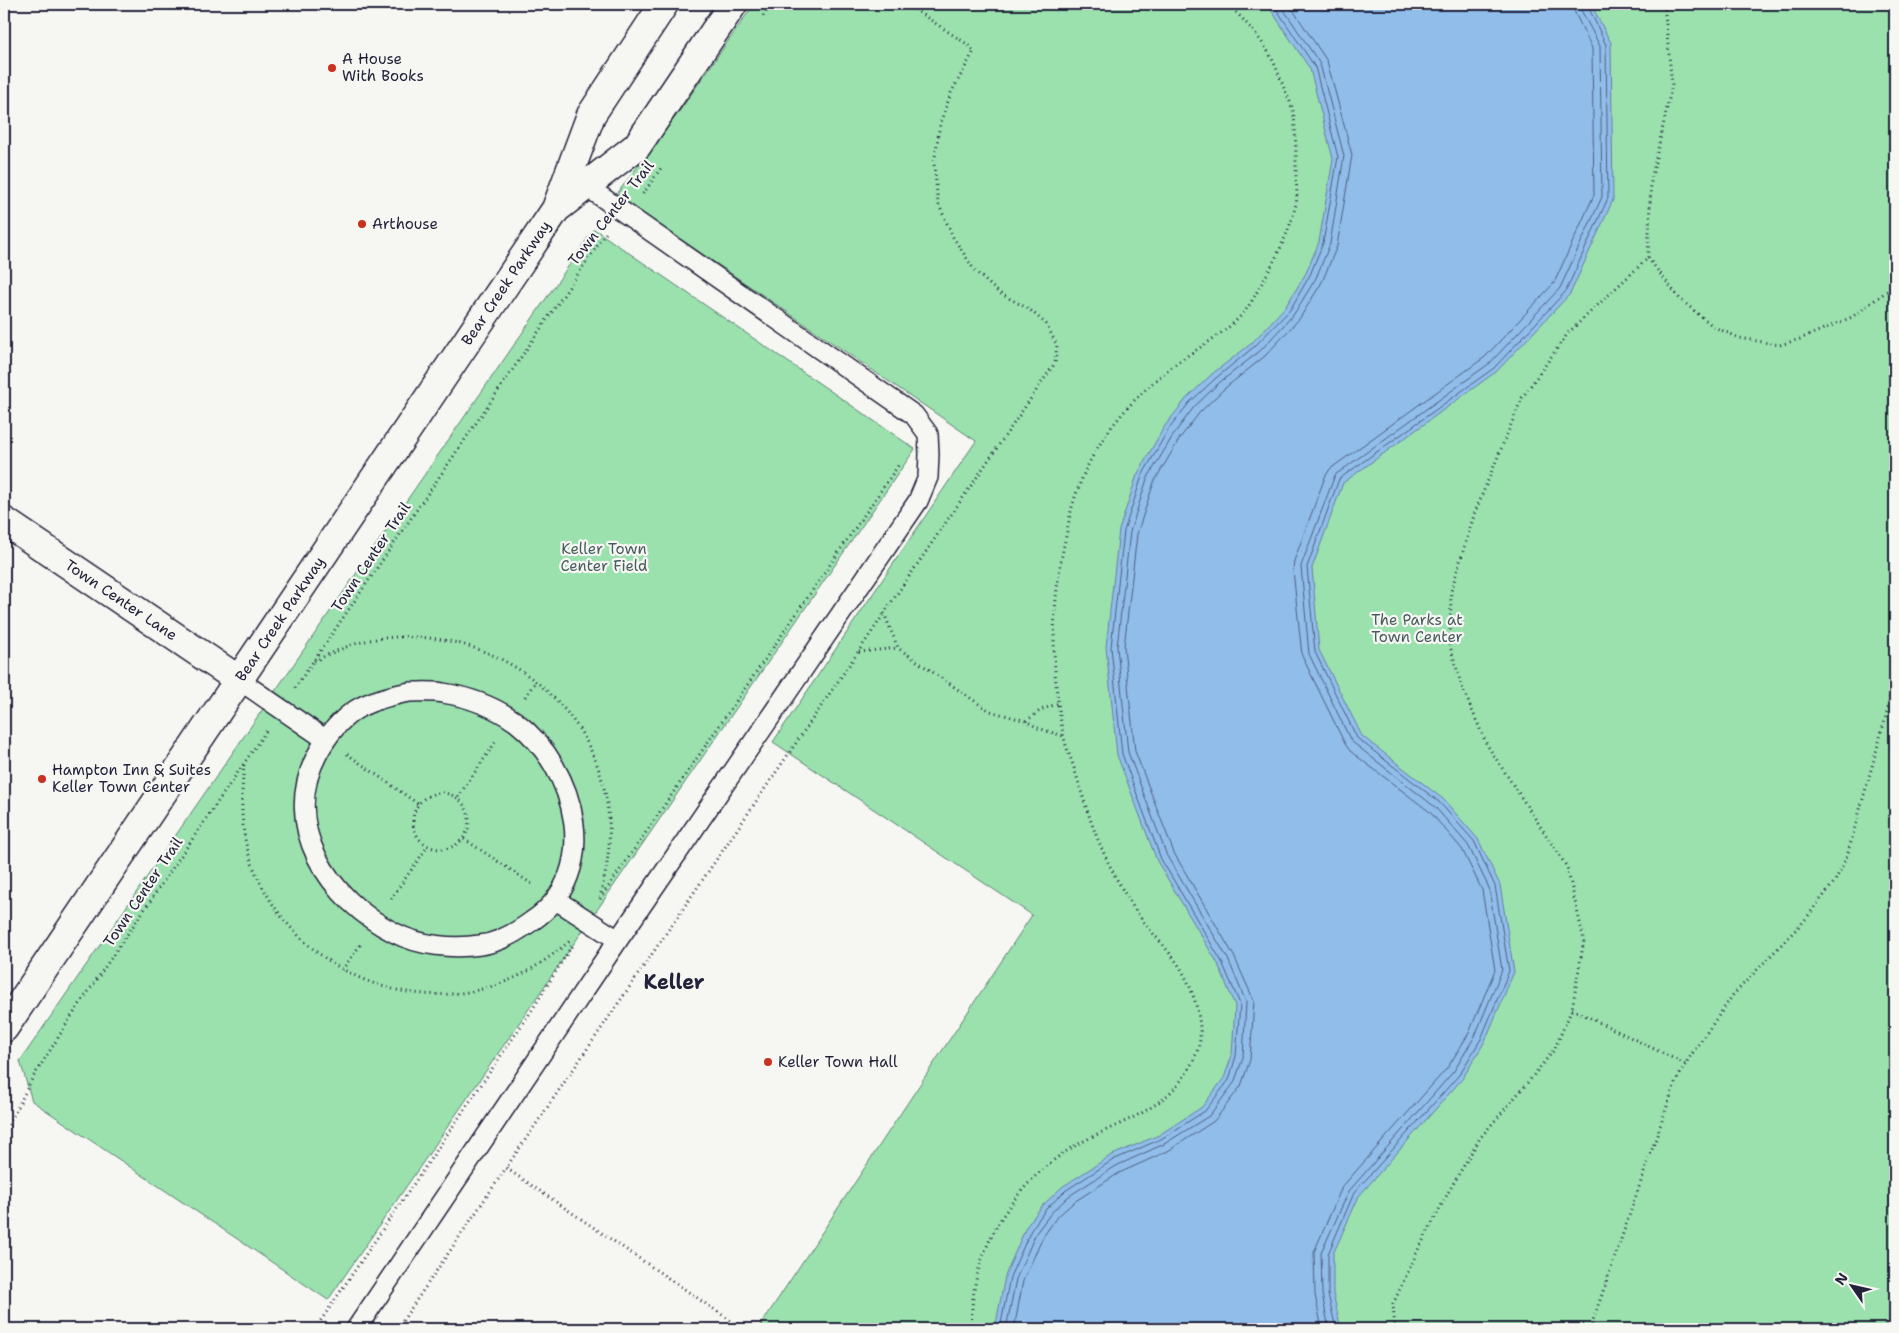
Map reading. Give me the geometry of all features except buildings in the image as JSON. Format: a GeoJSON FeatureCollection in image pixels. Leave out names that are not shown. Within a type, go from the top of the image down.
{"type":"FeatureCollection","features":[{"type":"Feature","properties":{"kind":"main road","name":"Bear Creek Parkway"},"geometry":{"type":"LineString","coordinates":[[4,1028],[556,209],[591,115],[664,4]]}},
{"type":"Feature","properties":{"kind":"main road","name":"Bear Creek Parkway"},"geometry":{"type":"LineString","coordinates":[[556,209],[637,146],[733,4]]}},
{"type":"Feature","properties":{"kind":"main road","name":"Town Center Lane"},"geometry":{"type":"LineString","coordinates":[[4,521],[238,680]]}},
{"type":"Feature","properties":{"kind":"lane"},"geometry":{"type":"LineString","coordinates":[[356,1329],[618,940],[918,501],[928,476],[928,434],[914,416],[586,186]]}},
{"type":"Feature","properties":{"kind":"lane"},"geometry":{"type":"LineString","coordinates":[[238,680],[326,740]]}},
{"type":"Feature","properties":{"kind":"lane"},"geometry":{"type":"LineString","coordinates":[[410,692],[442,692],[468,699],[492,708],[515,722],[533,738],[553,764],[566,788],[574,819],[575,845],[570,873],[556,900],[536,918],[513,934],[482,945],[452,947],[423,943],[396,934],[370,918],[345,897],[329,878],[312,849],[304,820],[305,788],[312,764],[326,740],[342,720],[361,705],[387,696],[410,692]]}},
{"type":"Feature","properties":{"kind":"lane"},"geometry":{"type":"LineString","coordinates":[[556,900],[618,940]]}},
{"type":"Feature","properties":{"kind":"path"},"geometry":{"type":"LineString","coordinates":[[761,20],[772,4]]}},
{"type":"Feature","properties":{"kind":"path"},"geometry":{"type":"LineString","coordinates":[[397,1329],[1054,363],[1056,345],[1046,324],[1029,309],[999,293],[975,271],[953,237],[938,203],[934,164],[943,116],[951,93],[974,50],[906,4]]}},
{"type":"Feature","properties":{"kind":"path"},"geometry":{"type":"LineString","coordinates":[[972,1329],[975,1289],[984,1254],[1000,1222],[1024,1188],[1060,1155],[1096,1135],[1129,1121],[1167,1095],[1178,1084],[1192,1064],[1200,1039],[1198,1013],[1190,986],[1178,964],[1136,911],[1106,858],[1090,818],[1063,736],[1053,627],[1058,572],[1073,504],[1092,457],[1109,428],[1143,389],[1215,337],[1245,311],[1278,253],[1286,236],[1297,201],[1293,108],[1271,56],[1242,18],[1228,4]]}},
{"type":"Feature","properties":{"kind":"path"},"geometry":{"type":"LineString","coordinates":[[1664,4],[1672,85],[1651,181],[1648,258],[1680,299],[1714,327],[1740,338],[1780,345],[1800,339],[1852,317],[1895,285]]}},
{"type":"Feature","properties":{"kind":"path","name":"Town Center Trail"},"geometry":{"type":"LineString","coordinates":[[4,1134],[32,1079],[71,1017],[606,233],[641,198],[663,165]]}},
{"type":"Feature","properties":{"kind":"path"},"geometry":{"type":"LineString","coordinates":[[1395,1329],[1393,1304],[1418,1250],[1449,1191],[1480,1138],[1530,1081],[1554,1050],[1572,1009],[1584,940],[1567,867],[1487,745],[1462,687],[1450,646],[1451,591],[1475,512],[1522,398],[1568,333],[1648,258]]}},
{"type":"Feature","properties":{"kind":"path"},"geometry":{"type":"LineString","coordinates":[[599,901],[924,429]]}},
{"type":"Feature","properties":{"kind":"path"},"geometry":{"type":"LineString","coordinates":[[884,614],[898,648],[990,710],[1026,721],[1038,728],[1063,736]]}},
{"type":"Feature","properties":{"kind":"path"},"geometry":{"type":"LineString","coordinates":[[858,652],[898,648]]}},
{"type":"Feature","properties":{"kind":"path"},"geometry":{"type":"LineString","coordinates":[[1590,1329],[1675,1083],[1685,1064],[1733,995],[1804,921],[1835,881],[1847,856],[1888,710],[1895,652]]}},
{"type":"Feature","properties":{"kind":"path"},"geometry":{"type":"LineString","coordinates":[[1026,721],[1041,710],[1059,703]]}},
{"type":"Feature","properties":{"kind":"path"},"geometry":{"type":"LineString","coordinates":[[326,740],[418,804]]}},
{"type":"Feature","properties":{"kind":"path"},"geometry":{"type":"LineString","coordinates":[[441,792],[458,797],[469,812],[468,831],[464,839],[451,848],[435,849],[428,846],[416,835],[413,827],[418,804],[424,798],[441,792]]}},
{"type":"Feature","properties":{"kind":"path"},"geometry":{"type":"LineString","coordinates":[[464,839],[556,900]]}},
{"type":"Feature","properties":{"kind":"path"},"geometry":{"type":"LineString","coordinates":[[315,1329],[532,1010],[587,920]]}},
{"type":"Feature","properties":{"kind":"path"},"geometry":{"type":"LineString","coordinates":[[1572,1009],[1685,1064]]}},
{"type":"Feature","properties":{"kind":"path"},"geometry":{"type":"LineString","coordinates":[[506,1168],[743,1329]]}},
{"type":"Feature","properties":{"kind":"green space","name":"The Parks at Town Center"},"geometry":{"type":"Polygon","coordinates":[[[754,4],[1895,4],[1895,1329],[758,1329],[1032,915],[773,742],[976,441],[616,195],[676,116],[754,4]]]}},
{"type":"Feature","properties":{"kind":"green space","name":"Keller Town Center Field"},"geometry":{"type":"Polygon","coordinates":[[[594,229],[915,449],[328,1300],[32,1101],[20,1061],[594,229]]]}},
{"type":"Feature","properties":{"kind":"water"},"geometry":{"type":"Polygon","coordinates":[[[1267,4],[1591,4],[1611,43],[1613,200],[1570,294],[1497,371],[1343,483],[1312,568],[1319,650],[1362,736],[1443,799],[1478,839],[1500,885],[1514,972],[1485,1041],[1463,1078],[1359,1196],[1333,1254],[1333,1293],[1341,1329],[995,1329],[1005,1276],[1026,1227],[1042,1206],[1062,1187],[1110,1156],[1159,1135],[1202,1107],[1224,1078],[1232,1055],[1235,1006],[1218,964],[1157,861],[1117,755],[1106,647],[1119,530],[1137,475],[1164,427],[1186,399],[1212,374],[1252,343],[1286,306],[1306,273],[1319,242],[1333,159],[1310,69],[1267,4]]]}},
{"type":"Feature","properties":{"kind":"place","name":"A House With Books"},"geometry":{"type":"Point","coordinates":[332,68]}},
{"type":"Feature","properties":{"kind":"place","name":"Arthouse"},"geometry":{"type":"Point","coordinates":[362,224]}},
{"type":"Feature","properties":{"kind":"place","name":"Hampton Inn & Suites Keller Town Center"},"geometry":{"type":"Point","coordinates":[42,779]}},
{"type":"Feature","properties":{"kind":"place","name":"Keller Town Hall"},"geometry":{"type":"Point","coordinates":[768,1062]}},
{"type":"Feature","properties":{"kind":"district","name":"Keller"},"geometry":{"type":"Point","coordinates":[674,982]}}]}
